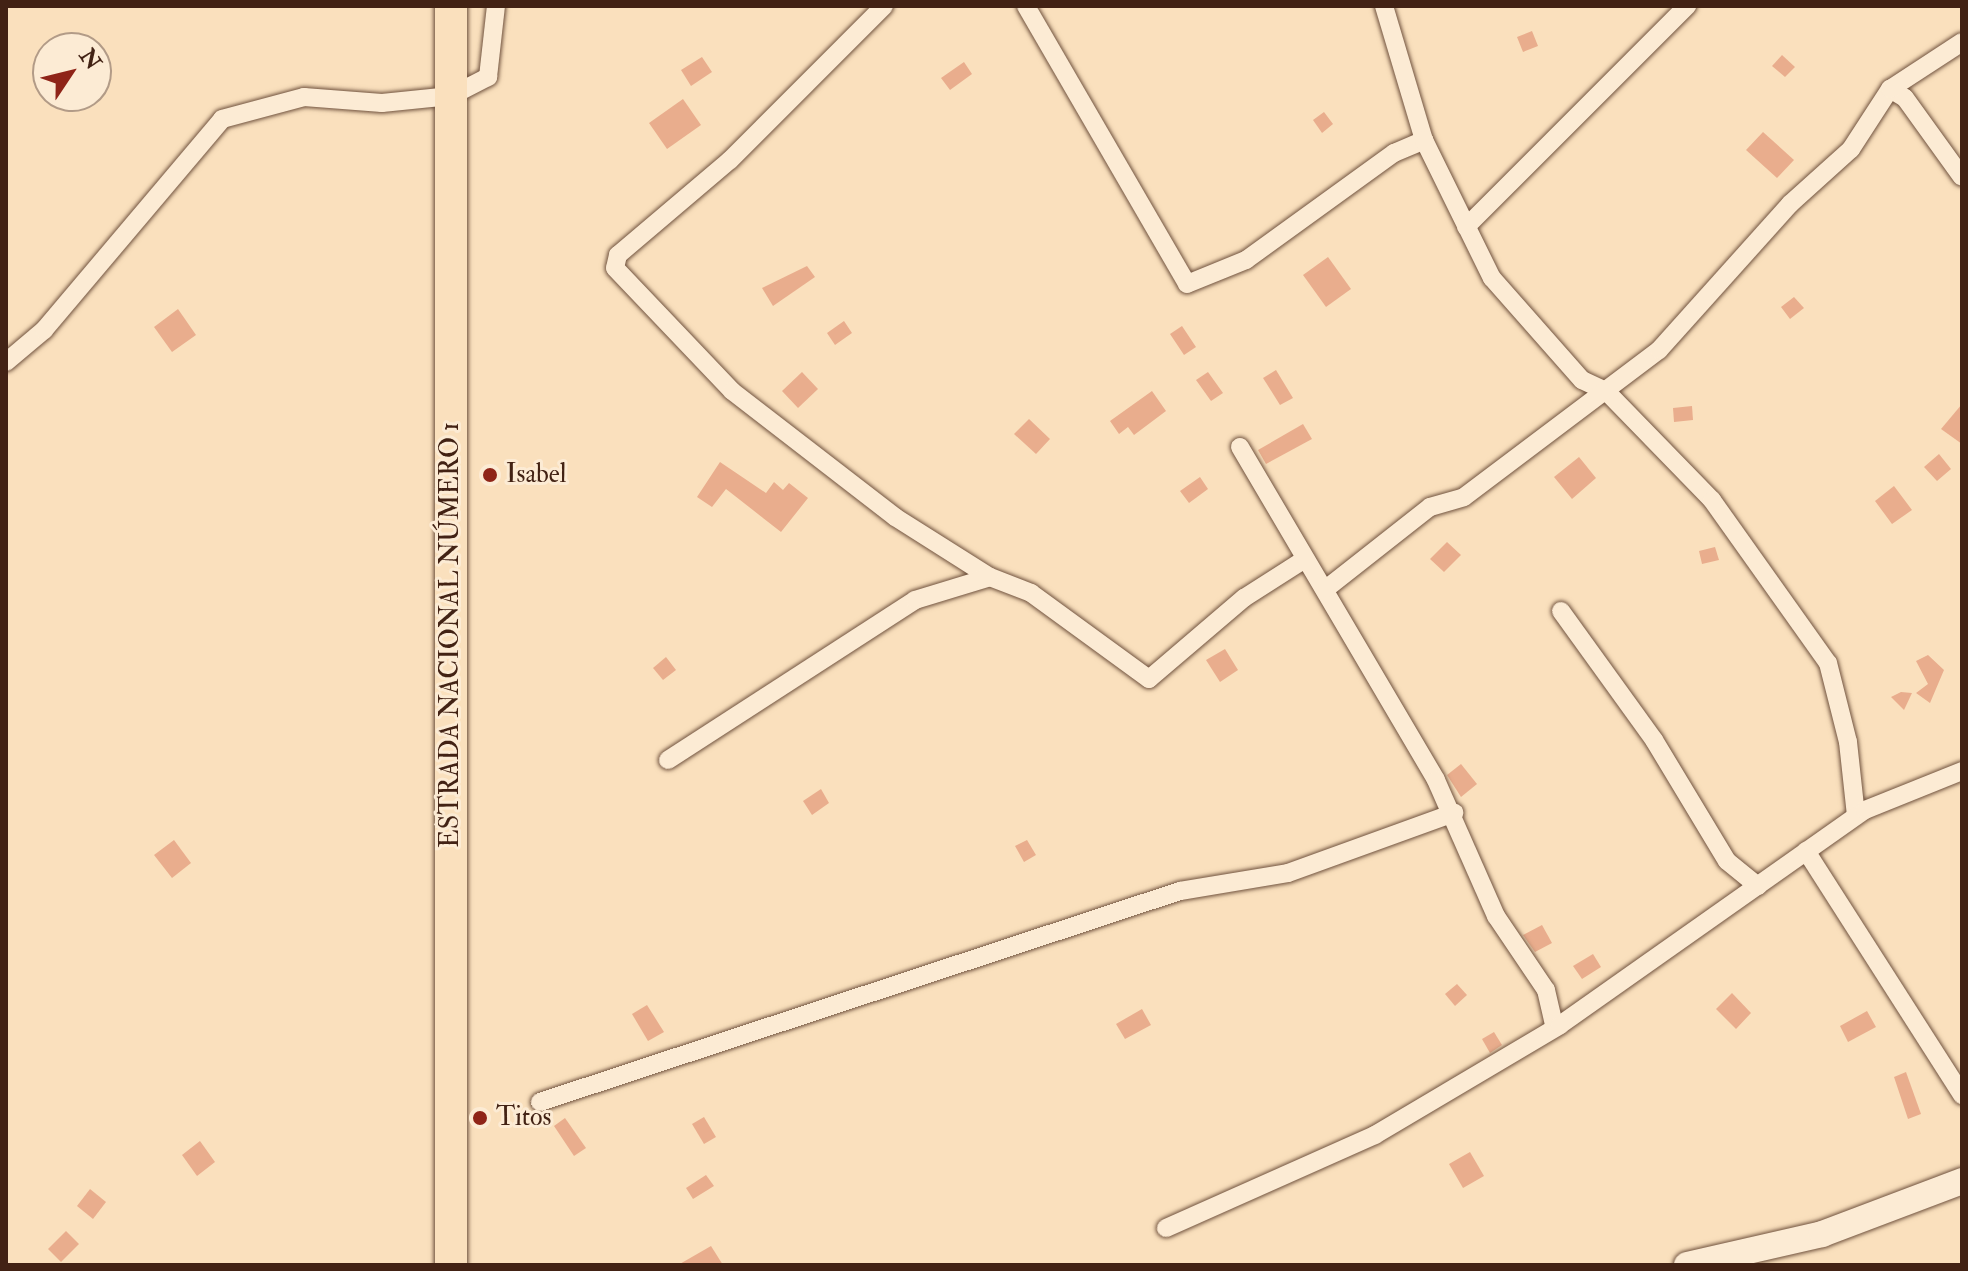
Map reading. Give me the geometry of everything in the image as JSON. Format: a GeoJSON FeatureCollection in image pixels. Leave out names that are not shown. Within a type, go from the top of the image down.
{"type":"FeatureCollection","features":[{"type":"Feature","properties":{"kind":"highway","name":"ESTRADA NACIONAL NÚMERO 1"},"geometry":{"type":"LineString","coordinates":[[451,6],[451,1265]]}},
{"type":"Feature","properties":{"kind":"street"},"geometry":{"type":"LineString","coordinates":[[6,362],[44,330],[192,148],[231,113],[304,97],[395,103],[451,96],[488,77],[496,6]]}},
{"type":"Feature","properties":{"kind":"street"},"geometry":{"type":"LineString","coordinates":[[884,6],[730,160],[618,255],[615,268],[732,391],[895,517],[990,577],[1031,593],[1149,679],[1244,598],[1305,559]]}},
{"type":"Feature","properties":{"kind":"street"},"geometry":{"type":"LineString","coordinates":[[1026,6],[1187,284],[1246,260],[1394,153],[1424,140]]}},
{"type":"Feature","properties":{"kind":"street"},"geometry":{"type":"LineString","coordinates":[[1384,6],[1424,140],[1492,278],[1582,380],[1606,391],[1712,500],[1828,663],[1855,794],[1856,816]]}},
{"type":"Feature","properties":{"kind":"street"},"geometry":{"type":"LineString","coordinates":[[1466,227],[1687,6]]}},
{"type":"Feature","properties":{"kind":"street"},"geometry":{"type":"LineString","coordinates":[[1327,588],[1430,507],[1464,497],[1659,350],[1790,204],[1840,163],[1890,89],[1962,42]]}},
{"type":"Feature","properties":{"kind":"street"},"geometry":{"type":"LineString","coordinates":[[1890,89],[1905,98],[1962,177]]}},
{"type":"Feature","properties":{"kind":"street"},"geometry":{"type":"LineString","coordinates":[[1240,447],[1305,559],[1327,588],[1454,813],[1496,916],[1546,990],[1555,1028]]}},
{"type":"Feature","properties":{"kind":"street"},"geometry":{"type":"LineString","coordinates":[[668,760],[915,600],[990,577]]}},
{"type":"Feature","properties":{"kind":"street"},"geometry":{"type":"LineString","coordinates":[[1561,611],[1727,861],[1758,886]]}},
{"type":"Feature","properties":{"kind":"street"},"geometry":{"type":"LineString","coordinates":[[1166,1228],[1375,1135],[1555,1028],[1591,998],[1856,816],[1874,805],[1962,771]]}},
{"type":"Feature","properties":{"kind":"street"},"geometry":{"type":"LineString","coordinates":[[1855,794],[1874,805]]}},
{"type":"Feature","properties":{"kind":"street"},"geometry":{"type":"LineString","coordinates":[[540,1102],[1180,891],[1288,873],[1454,813]]}},
{"type":"Feature","properties":{"kind":"street"},"geometry":{"type":"LineString","coordinates":[[1806,851],[1962,1095]]}},
{"type":"Feature","properties":{"kind":"street"},"geometry":{"type":"LineString","coordinates":[[1546,990],[1591,998]]}},
{"type":"Feature","properties":{"kind":"street"},"geometry":{"type":"LineString","coordinates":[[1687,1265],[1822,1234],[1962,1181]]}},
{"type":"Feature","properties":{"kind":"building"},"geometry":{"type":"Polygon","coordinates":[[[1532,31],[1538,46],[1523,52],[1517,37],[1532,31]]]}},
{"type":"Feature","properties":{"kind":"building"},"geometry":{"type":"Polygon","coordinates":[[[1782,55],[1795,67],[1785,77],[1772,66],[1782,55]]]}},
{"type":"Feature","properties":{"kind":"building"},"geometry":{"type":"Polygon","coordinates":[[[702,57],[712,72],[691,86],[681,70],[702,57]]]}},
{"type":"Feature","properties":{"kind":"building"},"geometry":{"type":"Polygon","coordinates":[[[964,62],[972,74],[950,90],[941,78],[964,62]]]}},
{"type":"Feature","properties":{"kind":"building"},"geometry":{"type":"Polygon","coordinates":[[[683,99],[701,125],[667,149],[649,123],[683,99]]]}},
{"type":"Feature","properties":{"kind":"building"},"geometry":{"type":"Polygon","coordinates":[[[1324,112],[1333,124],[1322,133],[1313,120],[1324,112]]]}},
{"type":"Feature","properties":{"kind":"building"},"geometry":{"type":"Polygon","coordinates":[[[1763,132],[1794,160],[1777,178],[1746,150],[1763,132]]]}},
{"type":"Feature","properties":{"kind":"building"},"geometry":{"type":"Polygon","coordinates":[[[1328,257],[1351,289],[1326,307],[1303,275],[1328,257]]]}},
{"type":"Feature","properties":{"kind":"building"},"geometry":{"type":"Polygon","coordinates":[[[807,266],[815,277],[773,306],[762,288],[807,266]]]}},
{"type":"Feature","properties":{"kind":"building"},"geometry":{"type":"Polygon","coordinates":[[[1794,297],[1804,308],[1790,319],[1781,307],[1794,297]]]}},
{"type":"Feature","properties":{"kind":"building"},"geometry":{"type":"Polygon","coordinates":[[[178,309],[196,335],[172,352],[154,327],[178,309]]]}},
{"type":"Feature","properties":{"kind":"building"},"geometry":{"type":"Polygon","coordinates":[[[844,321],[852,333],[835,345],[827,333],[844,321]]]}},
{"type":"Feature","properties":{"kind":"building"},"geometry":{"type":"Polygon","coordinates":[[[1182,326],[1196,347],[1184,355],[1170,334],[1182,326]]]}},
{"type":"Feature","properties":{"kind":"building"},"geometry":{"type":"Polygon","coordinates":[[[1276,370],[1293,398],[1280,405],[1263,378],[1276,370]]]}},
{"type":"Feature","properties":{"kind":"building"},"geometry":{"type":"Polygon","coordinates":[[[802,372],[818,389],[798,408],[782,391],[802,372]]]}},
{"type":"Feature","properties":{"kind":"building"},"geometry":{"type":"Polygon","coordinates":[[[1208,372],[1223,393],[1211,401],[1196,380],[1208,372]]]}},
{"type":"Feature","properties":{"kind":"building"},"geometry":{"type":"Polygon","coordinates":[[[1152,391],[1166,411],[1134,435],[1128,427],[1119,434],[1110,421],[1152,391]]]}},
{"type":"Feature","properties":{"kind":"building"},"geometry":{"type":"Polygon","coordinates":[[[1962,404],[1962,444],[1941,429],[1962,404]]]}},
{"type":"Feature","properties":{"kind":"building"},"geometry":{"type":"Polygon","coordinates":[[[1692,406],[1693,420],[1674,422],[1673,408],[1692,406]]]}},
{"type":"Feature","properties":{"kind":"building"},"geometry":{"type":"Polygon","coordinates":[[[1029,419],[1050,439],[1036,454],[1014,434],[1029,419]]]}},
{"type":"Feature","properties":{"kind":"building"},"geometry":{"type":"Polygon","coordinates":[[[1303,424],[1312,439],[1266,464],[1258,450],[1303,424]]]}},
{"type":"Feature","properties":{"kind":"building"},"geometry":{"type":"Polygon","coordinates":[[[1939,454],[1951,469],[1937,481],[1924,467],[1939,454]]]}},
{"type":"Feature","properties":{"kind":"building"},"geometry":{"type":"Polygon","coordinates":[[[1579,457],[1596,478],[1572,499],[1554,477],[1579,457]]]}},
{"type":"Feature","properties":{"kind":"building"},"geometry":{"type":"Polygon","coordinates":[[[720,462],[766,493],[774,482],[783,490],[789,483],[808,498],[781,532],[726,489],[712,507],[697,497],[720,462]]]}},
{"type":"Feature","properties":{"kind":"building"},"geometry":{"type":"Polygon","coordinates":[[[1200,477],[1208,489],[1189,503],[1180,491],[1200,477]]]}},
{"type":"Feature","properties":{"kind":"building"},"geometry":{"type":"Polygon","coordinates":[[[1894,486],[1912,510],[1892,524],[1875,501],[1894,486]]]}},
{"type":"Feature","properties":{"kind":"building"},"geometry":{"type":"Polygon","coordinates":[[[1447,542],[1461,555],[1444,572],[1430,559],[1447,542]]]}},
{"type":"Feature","properties":{"kind":"building"},"geometry":{"type":"Polygon","coordinates":[[[1715,547],[1719,560],[1702,564],[1699,551],[1715,547]]]}},
{"type":"Feature","properties":{"kind":"building"},"geometry":{"type":"Polygon","coordinates":[[[1225,649],[1238,670],[1220,682],[1206,660],[1225,649]]]}},
{"type":"Feature","properties":{"kind":"building"},"geometry":{"type":"Polygon","coordinates":[[[1928,655],[1944,670],[1930,703],[1916,693],[1928,684],[1916,661],[1928,655]]]}},
{"type":"Feature","properties":{"kind":"building"},"geometry":{"type":"Polygon","coordinates":[[[666,657],[676,670],[663,680],[653,668],[666,657]]]}},
{"type":"Feature","properties":{"kind":"building"},"geometry":{"type":"Polygon","coordinates":[[[1901,692],[1912,693],[1904,710],[1891,697],[1901,692]]]}},
{"type":"Feature","properties":{"kind":"building"},"geometry":{"type":"Polygon","coordinates":[[[1461,764],[1477,784],[1461,797],[1447,775],[1461,764]]]}},
{"type":"Feature","properties":{"kind":"building"},"geometry":{"type":"Polygon","coordinates":[[[821,789],[829,803],[812,815],[803,801],[821,789]]]}},
{"type":"Feature","properties":{"kind":"building"},"geometry":{"type":"Polygon","coordinates":[[[174,840],[191,863],[172,878],[154,855],[174,840]]]}},
{"type":"Feature","properties":{"kind":"building"},"geometry":{"type":"Polygon","coordinates":[[[1027,840],[1036,855],[1024,862],[1015,846],[1027,840]]]}},
{"type":"Feature","properties":{"kind":"building"},"geometry":{"type":"Polygon","coordinates":[[[1542,925],[1552,943],[1535,952],[1523,935],[1542,925]]]}},
{"type":"Feature","properties":{"kind":"building"},"geometry":{"type":"Polygon","coordinates":[[[1593,954],[1601,967],[1582,979],[1573,966],[1593,954]]]}},
{"type":"Feature","properties":{"kind":"building"},"geometry":{"type":"Polygon","coordinates":[[[1457,984],[1467,995],[1455,1006],[1445,994],[1457,984]]]}},
{"type":"Feature","properties":{"kind":"building"},"geometry":{"type":"Polygon","coordinates":[[[1732,993],[1751,1013],[1736,1029],[1716,1009],[1732,993]]]}},
{"type":"Feature","properties":{"kind":"building"},"geometry":{"type":"Polygon","coordinates":[[[647,1005],[664,1032],[648,1041],[632,1014],[647,1005]]]}},
{"type":"Feature","properties":{"kind":"building"},"geometry":{"type":"Polygon","coordinates":[[[1142,1009],[1151,1025],[1125,1039],[1116,1024],[1142,1009]]]}},
{"type":"Feature","properties":{"kind":"building"},"geometry":{"type":"Polygon","coordinates":[[[1867,1011],[1876,1027],[1848,1042],[1840,1026],[1867,1011]]]}},
{"type":"Feature","properties":{"kind":"building"},"geometry":{"type":"Polygon","coordinates":[[[1494,1032],[1502,1045],[1490,1053],[1482,1039],[1494,1032]]]}},
{"type":"Feature","properties":{"kind":"building"},"geometry":{"type":"Polygon","coordinates":[[[1906,1072],[1921,1114],[1908,1119],[1894,1077],[1906,1072]]]}},
{"type":"Feature","properties":{"kind":"building"},"geometry":{"type":"Polygon","coordinates":[[[704,1117],[716,1137],[704,1144],[692,1124],[704,1117]]]}},
{"type":"Feature","properties":{"kind":"building"},"geometry":{"type":"Polygon","coordinates":[[[565,1118],[586,1148],[574,1156],[554,1126],[565,1118]]]}},
{"type":"Feature","properties":{"kind":"building"},"geometry":{"type":"Polygon","coordinates":[[[200,1141],[215,1162],[197,1176],[182,1155],[200,1141]]]}},
{"type":"Feature","properties":{"kind":"building"},"geometry":{"type":"Polygon","coordinates":[[[1470,1152],[1484,1176],[1463,1188],[1449,1164],[1470,1152]]]}},
{"type":"Feature","properties":{"kind":"building"},"geometry":{"type":"Polygon","coordinates":[[[706,1175],[714,1186],[693,1199],[686,1188],[706,1175]]]}},
{"type":"Feature","properties":{"kind":"building"},"geometry":{"type":"Polygon","coordinates":[[[90,1189],[106,1202],[93,1219],[77,1206],[90,1189]]]}},
{"type":"Feature","properties":{"kind":"building"},"geometry":{"type":"Polygon","coordinates":[[[66,1231],[79,1244],[61,1262],[48,1249],[66,1231]]]}},
{"type":"Feature","properties":{"kind":"building"},"geometry":{"type":"Polygon","coordinates":[[[711,1246],[723,1265],[678,1265],[711,1246]]]}},
{"type":"Feature","properties":{"kind":"place","name":"Isabel"},"geometry":{"type":"Point","coordinates":[490,475]}},
{"type":"Feature","properties":{"kind":"place","name":"Titos"},"geometry":{"type":"Point","coordinates":[480,1118]}}]}
